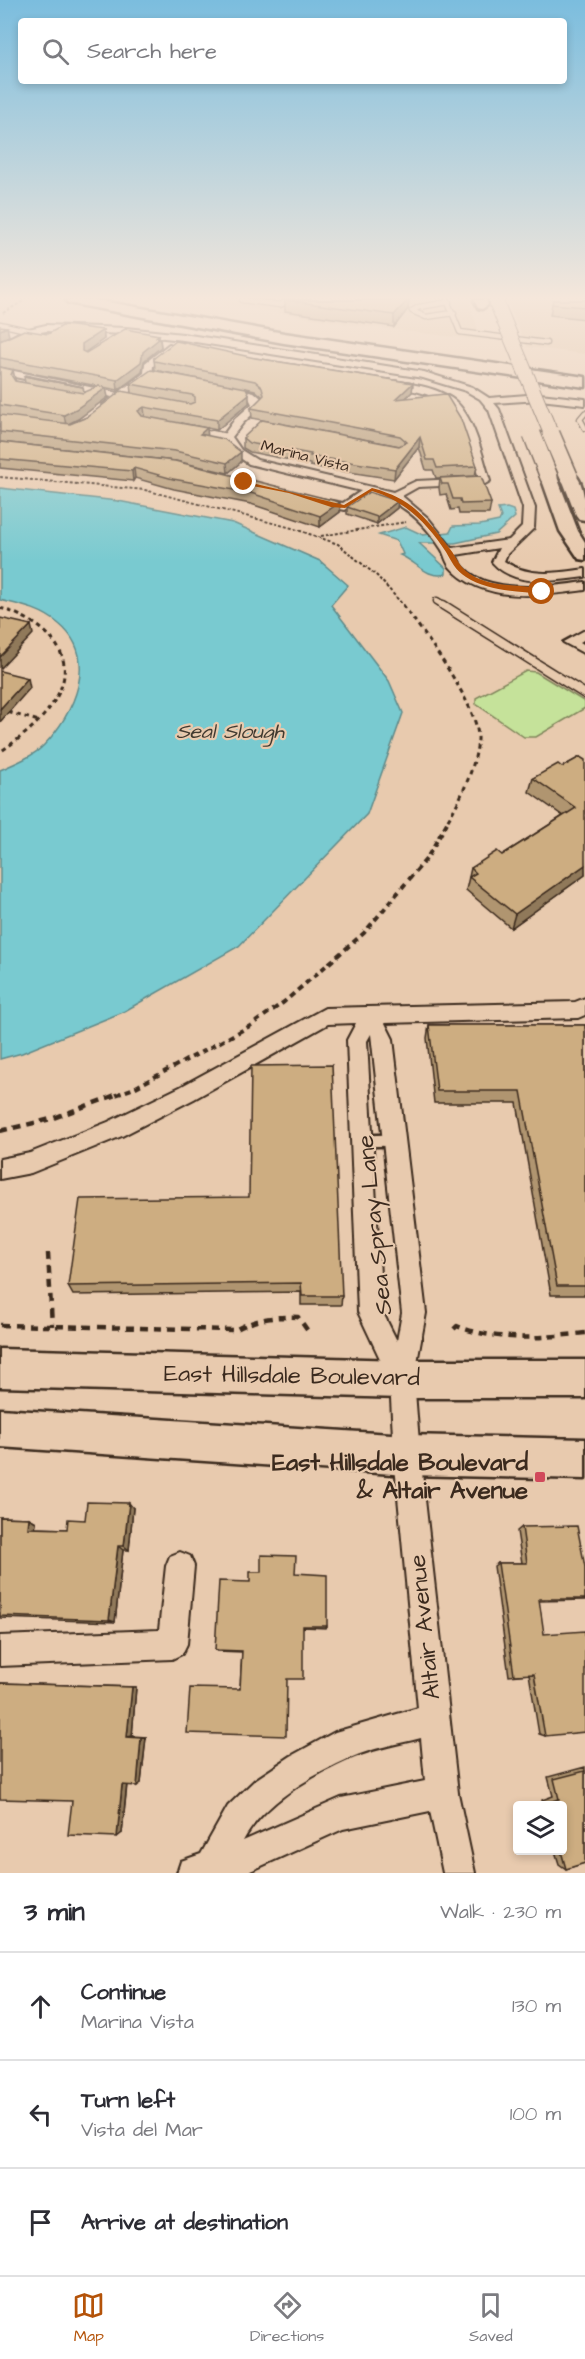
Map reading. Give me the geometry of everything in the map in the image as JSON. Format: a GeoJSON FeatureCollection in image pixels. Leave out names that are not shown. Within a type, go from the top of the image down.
{"type":"FeatureCollection","features":[{"type":"Feature","properties":{"kind":"highway"},"geometry":{"type":"LineString","coordinates":[[565,387],[585,391]]}},
{"type":"Feature","properties":{"kind":"main road"},"geometry":{"type":"LineString","coordinates":[[514,387],[568,531],[585,555]]}},
{"type":"Feature","properties":{"kind":"main road"},"geometry":{"type":"LineString","coordinates":[[529,387],[585,514]]}},
{"type":"Feature","properties":{"kind":"main road","name":"East Hillsdale Boulevard"},"geometry":{"type":"LineString","coordinates":[[0,1368],[402,1379],[585,1379]]}},
{"type":"Feature","properties":{"kind":"main road"},"geometry":{"type":"LineString","coordinates":[[0,1428],[407,1455],[585,1459]]}},
{"type":"Feature","properties":{"kind":"street"},"geometry":{"type":"LineString","coordinates":[[74,387],[124,396]]}},
{"type":"Feature","properties":{"kind":"street"},"geometry":{"type":"LineString","coordinates":[[101,410],[136,387]]}},
{"type":"Feature","properties":{"kind":"street","name":"Marina Vista"},"geometry":{"type":"LineString","coordinates":[[216,387],[251,394],[256,398],[257,405],[249,418],[227,437],[232,448],[253,462],[394,496],[412,507],[447,549],[478,570],[496,577],[542,582],[557,577]]}},
{"type":"Feature","properties":{"kind":"street"},"geometry":{"type":"LineString","coordinates":[[394,496],[416,484],[485,481],[475,447],[455,405],[430,391],[411,387]]}},
{"type":"Feature","properties":{"kind":"street"},"geometry":{"type":"LineString","coordinates":[[464,387],[488,401],[494,409],[530,508],[528,528],[501,553],[498,562],[510,572],[531,578],[585,573]]}},
{"type":"Feature","properties":{"kind":"street"},"geometry":{"type":"LineString","coordinates":[[488,401],[540,397],[585,402]]}},
{"type":"Feature","properties":{"kind":"street"},"geometry":{"type":"LineString","coordinates":[[300,495],[345,507],[372,489]]}},
{"type":"Feature","properties":{"kind":"street"},"geometry":{"type":"LineString","coordinates":[[447,549],[510,543]]}},
{"type":"Feature","properties":{"kind":"street","name":"Marina Vista"},"geometry":{"type":"LineString","coordinates":[[447,549],[453,563],[467,575],[490,586],[542,592],[585,586]]}},
{"type":"Feature","properties":{"kind":"street"},"geometry":{"type":"LineString","coordinates":[[585,634],[570,642],[585,650]]}},
{"type":"Feature","properties":{"kind":"street"},"geometry":{"type":"LineString","coordinates":[[0,1168],[31,1163],[115,1129],[187,1093],[325,1016],[578,1010],[585,1006]]}},
{"type":"Feature","properties":{"kind":"street","name":"Sea Spray Lane"},"geometry":{"type":"LineString","coordinates":[[372,1014],[383,1039],[414,1313],[402,1379]]}},
{"type":"Feature","properties":{"kind":"street","name":"Sea Spray Lane"},"geometry":{"type":"LineString","coordinates":[[372,1014],[357,1040],[370,1312],[402,1379]]}},
{"type":"Feature","properties":{"kind":"street","name":"Altair Avenue"},"geometry":{"type":"LineString","coordinates":[[402,1379],[407,1455],[442,1792],[459,1873]]}},
{"type":"Feature","properties":{"kind":"street"},"geometry":{"type":"LineString","coordinates":[[0,1651],[172,1644],[180,1566]]}},
{"type":"Feature","properties":{"kind":"street"},"geometry":{"type":"LineString","coordinates":[[203,1870],[239,1817],[266,1791],[302,1767],[346,1743],[435,1719]]}},
{"type":"Feature","properties":{"kind":"street"},"geometry":{"type":"LineString","coordinates":[[203,1870],[252,1855],[341,1814],[442,1792]]}},
{"type":"Feature","properties":{"kind":"lane"},"geometry":{"type":"LineString","coordinates":[[90,398],[100,391]]}},
{"type":"Feature","properties":{"kind":"lane"},"geometry":{"type":"LineString","coordinates":[[585,413],[580,416],[580,419],[585,428]]}},
{"type":"Feature","properties":{"kind":"lane"},"geometry":{"type":"LineString","coordinates":[[185,429],[227,437]]}},
{"type":"Feature","properties":{"kind":"lane"},"geometry":{"type":"LineString","coordinates":[[437,601],[585,694]]}},
{"type":"Feature","properties":{"kind":"lane"},"geometry":{"type":"LineString","coordinates":[[362,1141],[393,1140]]}},
{"type":"Feature","properties":{"kind":"path"},"geometry":{"type":"LineString","coordinates":[[0,477],[145,490],[320,536],[345,548],[377,576],[399,600],[435,648],[473,715],[478,739],[471,770],[461,798],[428,858],[364,933],[284,1002],[250,1026],[134,1088],[51,1119],[0,1131]]}},
{"type":"Feature","properties":{"kind":"path"},"geometry":{"type":"LineString","coordinates":[[320,536],[391,526],[416,519]]}},
{"type":"Feature","properties":{"kind":"path"},"geometry":{"type":"LineString","coordinates":[[0,608],[20,612],[48,632],[63,654],[63,679],[56,699],[40,721],[0,752]]}},
{"type":"Feature","properties":{"kind":"path"},"geometry":{"type":"LineString","coordinates":[[13,619],[20,612]]}},
{"type":"Feature","properties":{"kind":"path"},"geometry":{"type":"LineString","coordinates":[[0,710],[40,721]]}},
{"type":"Feature","properties":{"kind":"path"},"geometry":{"type":"LineString","coordinates":[[48,1253],[52,1326]]}},
{"type":"Feature","properties":{"kind":"path"},"geometry":{"type":"LineString","coordinates":[[0,1325],[235,1330],[252,1320],[290,1316],[298,1317],[310,1334]]}},
{"type":"Feature","properties":{"kind":"path"},"geometry":{"type":"LineString","coordinates":[[454,1329],[457,1326],[465,1331],[491,1335],[585,1333]]}},
{"type":"Feature","properties":{"kind":"green space"},"geometry":{"type":"Polygon","coordinates":[[[526,671],[536,672],[585,702],[585,708],[536,737],[524,737],[476,704],[476,698],[526,671]]]}},
{"type":"Feature","properties":{"kind":"water","name":"Seal Slough"},"geometry":{"type":"Polygon","coordinates":[[[0,488],[118,501],[233,523],[320,561],[348,585],[331,605],[389,681],[403,713],[367,814],[239,946],[123,1012],[22,1053],[0,1059],[0,770],[35,753],[55,732],[73,702],[80,669],[78,653],[71,638],[59,624],[38,611],[0,600],[0,488]]]}},
{"type":"Feature","properties":{"kind":"water"},"geometry":{"type":"Polygon","coordinates":[[[498,509],[513,510],[515,517],[496,534],[455,543],[419,543],[446,568],[446,574],[427,572],[400,555],[403,554],[397,541],[379,535],[406,527],[423,535],[450,532],[453,526],[480,525],[499,521],[501,517],[498,509]]]}},
{"type":"Feature","properties":{"kind":"building"},"geometry":{"type":"Polygon","coordinates":[[[0,387],[51,387],[83,393],[96,387],[106,388],[64,415],[0,405],[0,387]]]}},
{"type":"Feature","properties":{"kind":"building"},"geometry":{"type":"Polygon","coordinates":[[[150,387],[243,387],[246,388],[249,394],[217,420],[144,407],[138,411],[142,416],[207,428],[200,434],[224,439],[241,452],[227,463],[175,451],[0,432],[0,415],[70,424],[87,417],[121,391],[190,404],[195,402],[195,397],[150,387]]]}},
{"type":"Feature","properties":{"kind":"building"},"geometry":{"type":"Polygon","coordinates":[[[262,387],[408,387],[396,399],[445,394],[461,419],[477,466],[437,468],[434,460],[427,460],[420,437],[395,469],[310,456],[311,454],[249,443],[243,438],[262,420],[399,446],[407,442],[400,436],[251,408],[264,395],[262,387]]]}},
{"type":"Feature","properties":{"kind":"building"},"geometry":{"type":"Polygon","coordinates":[[[0,442],[175,461],[340,502],[320,516],[251,493],[173,479],[134,468],[132,471],[0,459],[0,442]]]}},
{"type":"Feature","properties":{"kind":"building"},"geometry":{"type":"Polygon","coordinates":[[[481,476],[491,503],[461,504],[460,499],[453,499],[448,484],[442,484],[440,478],[481,476]]]}},
{"type":"Feature","properties":{"kind":"building"},"geometry":{"type":"Polygon","coordinates":[[[369,492],[398,501],[377,517],[347,507],[369,492]]]}},
{"type":"Feature","properties":{"kind":"building"},"geometry":{"type":"Polygon","coordinates":[[[0,618],[31,625],[0,657],[0,618]]]}},
{"type":"Feature","properties":{"kind":"building"},"geometry":{"type":"Polygon","coordinates":[[[0,671],[28,678],[0,709],[0,671]]]}},
{"type":"Feature","properties":{"kind":"building"},"geometry":{"type":"Polygon","coordinates":[[[580,757],[585,760],[585,865],[515,914],[469,877],[476,873],[471,868],[497,851],[502,855],[576,808],[533,778],[558,764],[562,767],[580,757]]]}},
{"type":"Feature","properties":{"kind":"building"},"geometry":{"type":"Polygon","coordinates":[[[429,1025],[585,1025],[585,1286],[557,1286],[521,1091],[437,1091],[429,1025]]]}},
{"type":"Feature","properties":{"kind":"building"},"geometry":{"type":"Polygon","coordinates":[[[332,1065],[342,1296],[302,1296],[301,1283],[68,1286],[80,1199],[249,1197],[251,1066],[332,1065]]]}},
{"type":"Feature","properties":{"kind":"building"},"geometry":{"type":"Polygon","coordinates":[[[87,1502],[129,1503],[124,1546],[118,1546],[109,1620],[0,1616],[0,1517],[29,1518],[28,1528],[67,1529],[68,1519],[85,1520],[87,1502]]]}},
{"type":"Feature","properties":{"kind":"building"},"geometry":{"type":"Polygon","coordinates":[[[577,1526],[585,1567],[585,1599],[539,1599],[544,1634],[585,1631],[585,1732],[545,1736],[534,1674],[514,1675],[498,1563],[527,1563],[522,1527],[577,1526]]]}},
{"type":"Feature","properties":{"kind":"building"},"geometry":{"type":"Polygon","coordinates":[[[261,1555],[296,1556],[295,1573],[327,1575],[327,1626],[303,1626],[303,1679],[287,1679],[286,1736],[187,1733],[190,1688],[240,1689],[242,1651],[215,1650],[219,1581],[250,1582],[250,1572],[261,1572],[261,1555]]]}},
{"type":"Feature","properties":{"kind":"building"},"geometry":{"type":"Polygon","coordinates":[[[0,1683],[132,1687],[127,1737],[141,1738],[137,1786],[122,1785],[117,1837],[68,1835],[72,1801],[0,1799],[0,1683]]]}},
{"type":"Feature","properties":{"kind":"building"},"geometry":{"type":"Polygon","coordinates":[[[585,1771],[585,1863],[566,1869],[562,1855],[567,1855],[567,1801],[552,1801],[559,1799],[554,1779],[585,1771]]]}},
{"type":"Feature","properties":{"kind":"place","name":"East Hillsdale Boulevard & Altair Avenue"},"geometry":{"type":"Point","coordinates":[540,1477]}},
{"type":"Feature","properties":{"kind":"route"},"geometry":{"type":"LineString","coordinates":[[244,482],[345,507],[372,489],[394,496],[412,507],[449,552],[453,563],[467,575],[490,586],[542,592]]}}]}
